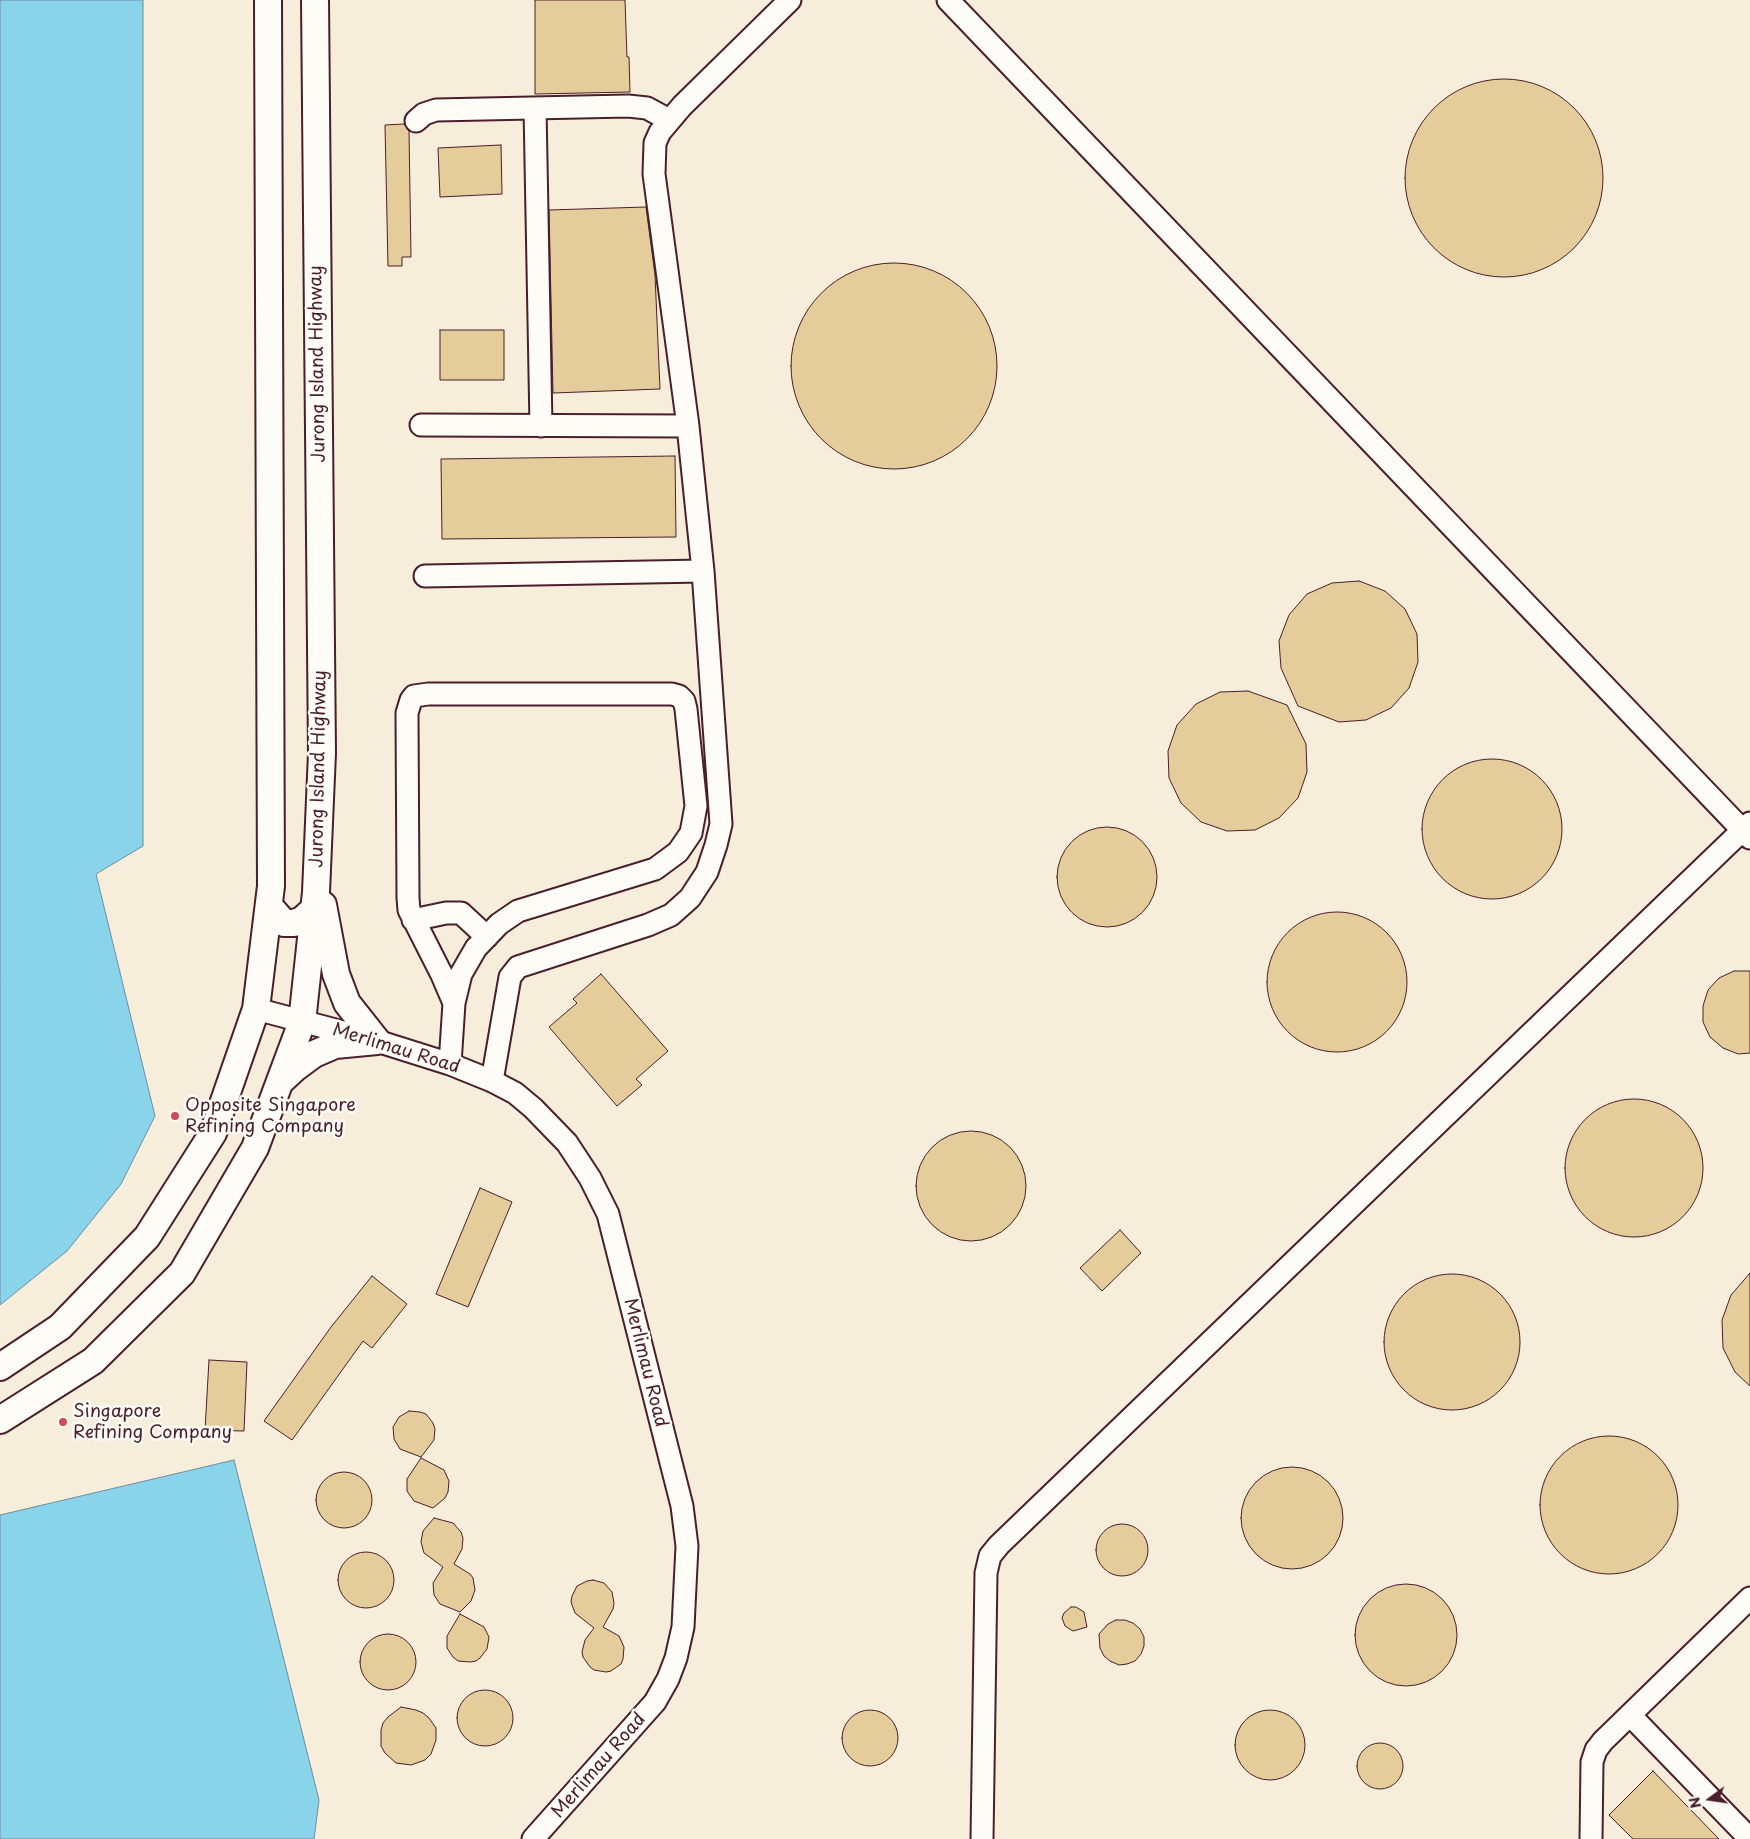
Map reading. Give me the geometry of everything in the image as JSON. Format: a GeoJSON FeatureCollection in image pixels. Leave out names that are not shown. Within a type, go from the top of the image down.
{"type":"FeatureCollection","features":[{"type":"Feature","properties":{"kind":"main road"},"geometry":{"type":"LineString","coordinates":[[0,1367],[60,1327],[147,1237],[213,1133],[256,1009],[272,886],[268,0]]}},
{"type":"Feature","properties":{"kind":"main road","name":"Jurong Island Highway"},"geometry":{"type":"LineString","coordinates":[[0,1420],[93,1361],[182,1273],[255,1148],[302,1022],[317,871],[322,743],[315,0]]}},
{"type":"Feature","properties":{"kind":"main road"},"geometry":{"type":"LineString","coordinates":[[317,871],[336,974],[347,1003],[377,1041]]}},
{"type":"Feature","properties":{"kind":"main road"},"geometry":{"type":"LineString","coordinates":[[270,907],[284,923],[294,923],[302,920],[314,910]]}},
{"type":"Feature","properties":{"kind":"main road"},"geometry":{"type":"LineString","coordinates":[[280,1082],[314,1054],[335,1045],[377,1041]]}},
{"type":"Feature","properties":{"kind":"street"},"geometry":{"type":"LineString","coordinates":[[492,1081],[510,977],[518,967],[648,925],[671,915],[690,898],[707,872],[716,845],[721,824],[703,570],[688,426],[654,174],[655,143],[669,120],[790,0]]}},
{"type":"Feature","properties":{"kind":"street"},"geometry":{"type":"LineString","coordinates":[[948,0],[1747,830],[1006,1538],[990,1556],[986,1573],[982,1839]]}},
{"type":"Feature","properties":{"kind":"street"},"geometry":{"type":"LineString","coordinates":[[416,121],[424,114],[436,110],[628,106],[647,108],[669,120]]}},
{"type":"Feature","properties":{"kind":"street"},"geometry":{"type":"LineString","coordinates":[[535,108],[541,426]]}},
{"type":"Feature","properties":{"kind":"street"},"geometry":{"type":"LineString","coordinates":[[421,425],[688,426]]}},
{"type":"Feature","properties":{"kind":"street"},"geometry":{"type":"LineString","coordinates":[[426,576],[703,570]]}},
{"type":"Feature","properties":{"kind":"street"},"geometry":{"type":"LineString","coordinates":[[450,1064],[454,1003],[461,974],[476,948],[499,924],[518,911],[655,869],[678,852],[691,833],[696,806],[686,709],[684,701],[679,696],[672,694],[428,694],[414,696],[407,713],[409,910],[454,1003]]}},
{"type":"Feature","properties":{"kind":"street"},"geometry":{"type":"LineString","coordinates":[[413,920],[446,912],[461,913],[487,937]]}},
{"type":"Feature","properties":{"kind":"street","name":"Merlimau Road"},"geometry":{"type":"LineString","coordinates":[[256,1009],[377,1041],[450,1064],[492,1081],[514,1093],[533,1108],[567,1143],[590,1178],[608,1214],[682,1506],[686,1546],[683,1627],[676,1658],[668,1679],[655,1702],[533,1839]]}},
{"type":"Feature","properties":{"kind":"street"},"geometry":{"type":"LineString","coordinates":[[1591,1839],[1592,1762],[1603,1741],[1750,1598]]}},
{"type":"Feature","properties":{"kind":"street"},"geometry":{"type":"LineString","coordinates":[[1630,1715],[1750,1839]]}},
{"type":"Feature","properties":{"kind":"shaded area","name":"Singapore Refining Company"},"geometry":{"type":"Polygon","coordinates":[[[143,0],[1750,0],[1750,1839],[314,1839],[319,1800],[0,1515],[0,1305],[67,1251],[155,1116],[96,874],[143,846],[143,0]]]}},
{"type":"Feature","properties":{"kind":"water"},"geometry":{"type":"Polygon","coordinates":[[[0,0],[143,0],[143,846],[96,874],[155,1116],[121,1184],[67,1251],[0,1305],[0,0]]]}},
{"type":"Feature","properties":{"kind":"water"},"geometry":{"type":"Polygon","coordinates":[[[234,1460],[319,1800],[314,1839],[0,1839],[0,1515],[234,1460]]]}},
{"type":"Feature","properties":{"kind":"building"},"geometry":{"type":"Polygon","coordinates":[[[535,0],[625,0],[630,92],[535,94],[535,0]]]}},
{"type":"Feature","properties":{"kind":"building"},"geometry":{"type":"Polygon","coordinates":[[[1504,79],[1533,83],[1551,91],[1567,101],[1581,115],[1599,149],[1603,178],[1599,207],[1591,225],[1581,241],[1567,255],[1533,273],[1504,277],[1475,273],[1457,265],[1441,255],[1427,241],[1409,207],[1405,178],[1409,149],[1417,131],[1427,115],[1441,101],[1475,83],[1504,79]]]}},
{"type":"Feature","properties":{"kind":"building"},"geometry":{"type":"Polygon","coordinates":[[[404,124],[409,131],[411,257],[402,257],[402,266],[388,266],[385,125],[404,124]]]}},
{"type":"Feature","properties":{"kind":"building"},"geometry":{"type":"Polygon","coordinates":[[[501,145],[502,194],[440,197],[438,148],[501,145]]]}},
{"type":"Feature","properties":{"kind":"building"},"geometry":{"type":"Polygon","coordinates":[[[646,207],[655,275],[660,389],[553,393],[549,210],[646,207]]]}},
{"type":"Feature","properties":{"kind":"building"},"geometry":{"type":"Polygon","coordinates":[[[884,263],[904,263],[924,267],[943,275],[967,293],[985,317],[993,336],[997,366],[993,396],[985,415],[967,439],[943,457],[924,465],[904,469],[884,469],[864,465],[845,457],[829,446],[814,431],[803,415],[795,396],[791,376],[791,356],[795,336],[803,317],[814,301],[829,286],[845,275],[864,267],[884,263]]]}},
{"type":"Feature","properties":{"kind":"building"},"geometry":{"type":"Polygon","coordinates":[[[440,330],[504,330],[504,380],[440,380],[440,330]]]}},
{"type":"Feature","properties":{"kind":"building"},"geometry":{"type":"Polygon","coordinates":[[[675,456],[676,537],[442,539],[441,459],[675,456]]]}},
{"type":"Feature","properties":{"kind":"building"},"geometry":{"type":"Polygon","coordinates":[[[1359,581],[1385,591],[1405,609],[1417,634],[1418,662],[1409,688],[1391,708],[1366,720],[1339,722],[1298,706],[1281,668],[1279,641],[1289,615],[1307,594],[1332,583],[1359,581]]]}},
{"type":"Feature","properties":{"kind":"building"},"geometry":{"type":"Polygon","coordinates":[[[1248,691],[1287,705],[1306,744],[1307,772],[1298,798],[1279,818],[1255,830],[1227,831],[1201,822],[1181,803],[1169,778],[1168,751],[1177,725],[1196,704],[1220,692],[1248,691]]]}},
{"type":"Feature","properties":{"kind":"building"},"geometry":{"type":"Polygon","coordinates":[[[1492,759],[1519,765],[1531,771],[1541,780],[1550,790],[1556,802],[1562,829],[1556,856],[1550,868],[1541,878],[1531,887],[1519,893],[1492,899],[1465,893],[1453,887],[1443,878],[1434,868],[1428,856],[1422,829],[1428,802],[1434,790],[1443,780],[1453,771],[1465,765],[1492,759]]]}},
{"type":"Feature","properties":{"kind":"building"},"geometry":{"type":"Polygon","coordinates":[[[1107,827],[1126,830],[1143,841],[1154,858],[1157,877],[1154,896],[1143,913],[1126,924],[1107,927],[1088,924],[1071,913],[1060,896],[1057,877],[1060,858],[1071,841],[1088,830],[1107,827]]]}},
{"type":"Feature","properties":{"kind":"building"},"geometry":{"type":"Polygon","coordinates":[[[1337,912],[1364,918],[1376,924],[1386,933],[1395,943],[1401,955],[1407,982],[1401,1009],[1395,1021],[1386,1031],[1376,1040],[1364,1046],[1337,1052],[1310,1046],[1298,1040],[1288,1031],[1279,1021],[1273,1009],[1267,982],[1273,955],[1279,943],[1288,933],[1298,924],[1310,918],[1337,912]]]}},
{"type":"Feature","properties":{"kind":"building"},"geometry":{"type":"Polygon","coordinates":[[[1734,971],[1750,971],[1750,1053],[1738,1054],[1723,1048],[1710,1037],[1703,1022],[1703,1006],[1708,990],[1719,978],[1734,971]]]}},
{"type":"Feature","properties":{"kind":"building"},"geometry":{"type":"Polygon","coordinates":[[[601,974],[668,1051],[636,1079],[642,1085],[617,1106],[549,1027],[577,1003],[573,999],[601,974]]]}},
{"type":"Feature","properties":{"kind":"building"},"geometry":{"type":"Polygon","coordinates":[[[1634,1099],[1660,1105],[1672,1111],[1682,1120],[1691,1130],[1697,1142],[1703,1168],[1697,1194],[1691,1206],[1682,1216],[1672,1225],[1660,1231],[1634,1237],[1608,1231],[1596,1225],[1586,1216],[1577,1206],[1571,1194],[1565,1168],[1571,1142],[1577,1130],[1586,1120],[1596,1111],[1608,1105],[1634,1099]]]}},
{"type":"Feature","properties":{"kind":"building"},"geometry":{"type":"Polygon","coordinates":[[[971,1131],[992,1135],[1010,1147],[1022,1165],[1026,1186],[1022,1207],[1010,1225],[992,1237],[971,1241],[950,1237],[932,1225],[920,1207],[916,1186],[920,1165],[932,1147],[950,1135],[971,1131]]]}},
{"type":"Feature","properties":{"kind":"building"},"geometry":{"type":"Polygon","coordinates":[[[480,1188],[512,1202],[468,1307],[436,1294],[480,1188]]]}},
{"type":"Feature","properties":{"kind":"building"},"geometry":{"type":"Polygon","coordinates":[[[1120,1230],[1141,1253],[1102,1291],[1080,1268],[1120,1230]]]}},
{"type":"Feature","properties":{"kind":"building"},"geometry":{"type":"Polygon","coordinates":[[[1750,1273],[1750,1386],[1735,1372],[1723,1348],[1722,1320],[1731,1295],[1750,1273]]]}},
{"type":"Feature","properties":{"kind":"building"},"geometry":{"type":"Polygon","coordinates":[[[1452,1274],[1478,1279],[1490,1285],[1500,1294],[1509,1304],[1515,1316],[1520,1342],[1515,1368],[1509,1380],[1500,1390],[1490,1399],[1478,1405],[1452,1410],[1426,1405],[1414,1399],[1404,1390],[1395,1380],[1389,1368],[1384,1342],[1389,1316],[1395,1304],[1404,1294],[1414,1285],[1426,1279],[1452,1274]]]}},
{"type":"Feature","properties":{"kind":"building"},"geometry":{"type":"Polygon","coordinates":[[[372,1276],[407,1304],[372,1348],[363,1341],[292,1440],[264,1421],[331,1327],[372,1276]]]}},
{"type":"Feature","properties":{"kind":"building"},"geometry":{"type":"Polygon","coordinates":[[[209,1360],[247,1362],[244,1431],[205,1430],[209,1360]]]}},
{"type":"Feature","properties":{"kind":"building"},"geometry":{"type":"Polygon","coordinates":[[[409,1411],[426,1414],[435,1429],[434,1440],[421,1457],[400,1449],[394,1439],[393,1427],[399,1417],[409,1411]]]}},
{"type":"Feature","properties":{"kind":"building"},"geometry":{"type":"Polygon","coordinates":[[[1609,1436],[1635,1442],[1647,1448],[1657,1457],[1666,1467],[1672,1479],[1678,1505],[1672,1531],[1666,1543],[1657,1553],[1647,1562],[1635,1568],[1609,1574],[1583,1568],[1571,1562],[1561,1553],[1552,1543],[1546,1531],[1540,1505],[1546,1479],[1552,1467],[1561,1457],[1571,1448],[1583,1442],[1609,1436]]]}},
{"type":"Feature","properties":{"kind":"building"},"geometry":{"type":"Polygon","coordinates":[[[421,1458],[444,1470],[449,1481],[448,1492],[445,1498],[433,1508],[414,1501],[407,1491],[407,1479],[421,1458]]]}},
{"type":"Feature","properties":{"kind":"building"},"geometry":{"type":"Polygon","coordinates":[[[1292,1467],[1311,1471],[1328,1482],[1339,1499],[1343,1518],[1339,1537],[1328,1554],[1311,1565],[1292,1569],[1273,1565],[1256,1554],[1245,1537],[1241,1518],[1245,1499],[1256,1482],[1273,1471],[1292,1467]]]}},
{"type":"Feature","properties":{"kind":"building"},"geometry":{"type":"Polygon","coordinates":[[[339,1472],[349,1472],[364,1480],[370,1489],[372,1500],[370,1511],[364,1520],[349,1528],[339,1528],[328,1523],[321,1516],[316,1505],[316,1495],[321,1484],[328,1477],[339,1472]]]}},
{"type":"Feature","properties":{"kind":"building"},"geometry":{"type":"Polygon","coordinates":[[[434,1518],[453,1523],[461,1532],[463,1538],[462,1549],[454,1564],[470,1574],[473,1578],[475,1590],[471,1601],[460,1612],[440,1604],[434,1595],[433,1583],[443,1567],[424,1553],[421,1542],[423,1531],[434,1518]]]}},
{"type":"Feature","properties":{"kind":"building"},"geometry":{"type":"Polygon","coordinates":[[[1117,1524],[1127,1524],[1141,1531],[1148,1545],[1148,1555],[1141,1569],[1127,1576],[1117,1576],[1107,1572],[1100,1565],[1096,1555],[1096,1545],[1100,1535],[1107,1528],[1117,1524]]]}},
{"type":"Feature","properties":{"kind":"building"},"geometry":{"type":"Polygon","coordinates":[[[361,1552],[371,1552],[386,1560],[392,1569],[394,1580],[392,1591],[386,1600],[371,1608],[361,1608],[350,1603],[343,1596],[338,1585],[338,1575],[343,1564],[350,1557],[361,1552]]]}},
{"type":"Feature","properties":{"kind":"building"},"geometry":{"type":"Polygon","coordinates":[[[593,1580],[604,1583],[612,1592],[613,1609],[603,1627],[619,1636],[624,1647],[621,1664],[606,1672],[594,1670],[583,1657],[582,1652],[585,1640],[594,1628],[575,1613],[571,1602],[577,1586],[593,1580]]]}},
{"type":"Feature","properties":{"kind":"building"},"geometry":{"type":"Polygon","coordinates":[[[1406,1584],[1425,1588],[1442,1599],[1453,1616],[1457,1635],[1453,1654],[1442,1671],[1425,1682],[1406,1686],[1387,1682],[1370,1671],[1359,1654],[1355,1635],[1359,1616],[1370,1599],[1387,1588],[1406,1584]]]}},
{"type":"Feature","properties":{"kind":"building"},"geometry":{"type":"Polygon","coordinates":[[[1071,1607],[1076,1607],[1084,1612],[1087,1627],[1073,1631],[1065,1626],[1062,1618],[1064,1613],[1071,1607]]]}},
{"type":"Feature","properties":{"kind":"building"},"geometry":{"type":"Polygon","coordinates":[[[460,1614],[484,1627],[489,1637],[487,1649],[476,1661],[458,1661],[447,1648],[447,1636],[460,1614]]]}},
{"type":"Feature","properties":{"kind":"building"},"geometry":{"type":"Polygon","coordinates":[[[1116,1620],[1125,1620],[1133,1623],[1140,1629],[1144,1637],[1144,1646],[1141,1654],[1135,1661],[1127,1664],[1119,1665],[1110,1661],[1104,1656],[1100,1648],[1099,1634],[1108,1624],[1116,1620]]]}},
{"type":"Feature","properties":{"kind":"building"},"geometry":{"type":"Polygon","coordinates":[[[382,1634],[394,1634],[408,1642],[416,1656],[414,1673],[408,1682],[394,1690],[382,1690],[372,1685],[365,1678],[360,1668],[360,1656],[365,1646],[372,1639],[382,1634]]]}},
{"type":"Feature","properties":{"kind":"building"},"geometry":{"type":"Polygon","coordinates":[[[479,1690],[491,1690],[505,1698],[513,1712],[511,1729],[505,1738],[491,1746],[479,1746],[469,1741],[462,1734],[457,1724],[457,1712],[462,1702],[469,1695],[479,1690]]]}},
{"type":"Feature","properties":{"kind":"building"},"geometry":{"type":"Polygon","coordinates":[[[401,1707],[423,1713],[436,1728],[436,1740],[431,1754],[425,1760],[411,1765],[396,1763],[385,1753],[381,1746],[383,1723],[401,1707]]]}},
{"type":"Feature","properties":{"kind":"building"},"geometry":{"type":"Polygon","coordinates":[[[870,1710],[885,1715],[893,1723],[898,1738],[893,1753],[885,1761],[870,1766],[855,1761],[847,1753],[842,1738],[847,1723],[855,1715],[870,1710]]]}},
{"type":"Feature","properties":{"kind":"building"},"geometry":{"type":"Polygon","coordinates":[[[1270,1710],[1283,1713],[1295,1720],[1302,1732],[1305,1745],[1302,1758],[1295,1770],[1283,1777],[1270,1780],[1257,1777],[1245,1770],[1238,1758],[1235,1745],[1238,1732],[1245,1720],[1257,1713],[1270,1710]]]}},
{"type":"Feature","properties":{"kind":"building"},"geometry":{"type":"Polygon","coordinates":[[[1375,1743],[1385,1743],[1399,1753],[1403,1766],[1399,1779],[1393,1785],[1385,1789],[1375,1789],[1361,1779],[1357,1771],[1357,1761],[1367,1747],[1375,1743]]]}},
{"type":"Feature","properties":{"kind":"building"},"geometry":{"type":"Polygon","coordinates":[[[1653,1771],[1719,1839],[1633,1839],[1609,1815],[1653,1771]]]}},
{"type":"Feature","properties":{"kind":"place","name":"Opposite Singapore Refining Company"},"geometry":{"type":"Point","coordinates":[175,1116]}},
{"type":"Feature","properties":{"kind":"place","name":"Singapore Refining Company"},"geometry":{"type":"Point","coordinates":[63,1422]}}]}
